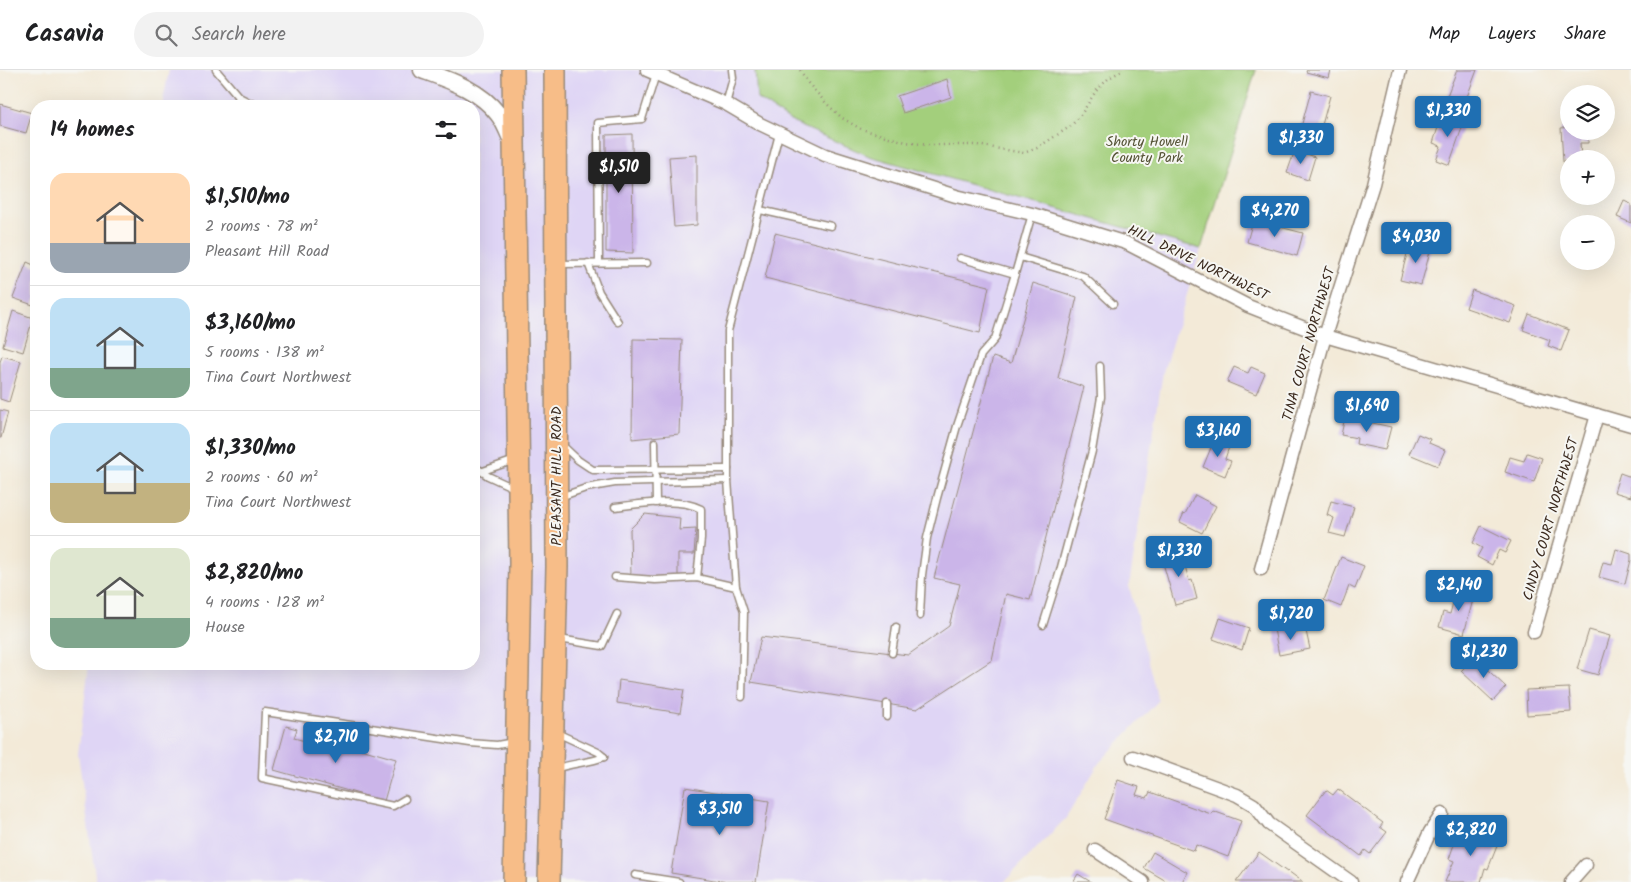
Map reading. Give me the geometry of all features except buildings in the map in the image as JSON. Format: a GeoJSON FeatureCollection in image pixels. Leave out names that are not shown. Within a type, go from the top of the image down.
{"type":"FeatureCollection","features":[{"type":"Feature","properties":{"kind":"highway"},"geometry":{"type":"LineString","coordinates":[[513,70],[520,563],[514,882]]}},
{"type":"Feature","properties":{"kind":"highway","name":"PLEASANT HILL ROAD"},"geometry":{"type":"LineString","coordinates":[[549,882],[557,498],[555,70]]}},
{"type":"Feature","properties":{"kind":"street"},"geometry":{"type":"LineString","coordinates":[[422,70],[460,85],[490,104],[500,116],[515,146]]}},
{"type":"Feature","properties":{"kind":"street","name":"TINA COURT NORTHWEST"},"geometry":{"type":"LineString","coordinates":[[1261,569],[1325,336],[1373,184],[1400,70]]}},
{"type":"Feature","properties":{"kind":"street","name":"HILL DRIVE NORTHWEST"},"geometry":{"type":"LineString","coordinates":[[651,72],[726,104],[779,134],[825,155],[956,196],[1032,214],[1126,244],[1248,306],[1325,336],[1631,425]]}},
{"type":"Feature","properties":{"kind":"street","name":"CINDY COURT NORTHWEST"},"geometry":{"type":"LineString","coordinates":[[1534,632],[1597,415]]}},
{"type":"Feature","properties":{"kind":"street"},"geometry":{"type":"LineString","coordinates":[[1133,757],[1237,795],[1254,805],[1269,824],[1351,882]]}},
{"type":"Feature","properties":{"kind":"street"},"geometry":{"type":"LineString","coordinates":[[1407,882],[1430,832],[1442,814]]}},
{"type":"Feature","properties":{"kind":"street"},"geometry":{"type":"LineString","coordinates":[[1095,850],[1143,882]]}},
{"type":"Feature","properties":{"kind":"street"},"geometry":{"type":"LineString","coordinates":[[1570,882],[1586,865]]}},
{"type":"Feature","properties":{"kind":"lane"},"geometry":{"type":"LineString","coordinates":[[216,70],[239,97],[245,100]]}},
{"type":"Feature","properties":{"kind":"lane"},"geometry":{"type":"LineString","coordinates":[[726,104],[733,78],[732,70]]}},
{"type":"Feature","properties":{"kind":"lane"},"geometry":{"type":"LineString","coordinates":[[599,263],[598,122],[642,120],[651,72]]}},
{"type":"Feature","properties":{"kind":"lane"},"geometry":{"type":"LineString","coordinates":[[742,697],[744,612],[736,587],[728,480],[728,331],[779,134]]}},
{"type":"Feature","properties":{"kind":"lane"},"geometry":{"type":"LineString","coordinates":[[760,210],[831,226]]}},
{"type":"Feature","properties":{"kind":"lane"},"geometry":{"type":"LineString","coordinates":[[920,616],[924,557],[939,490],[957,426],[981,355],[995,339],[1032,214]]}},
{"type":"Feature","properties":{"kind":"lane"},"geometry":{"type":"LineString","coordinates":[[1020,257],[1083,276],[1113,304]]}},
{"type":"Feature","properties":{"kind":"lane"},"geometry":{"type":"LineString","coordinates":[[960,258],[1015,274]]}},
{"type":"Feature","properties":{"kind":"lane"},"geometry":{"type":"LineString","coordinates":[[588,263],[599,292],[618,322]]}},
{"type":"Feature","properties":{"kind":"lane"},"geometry":{"type":"LineString","coordinates":[[555,264],[648,263]]}},
{"type":"Feature","properties":{"kind":"lane"},"geometry":{"type":"LineString","coordinates":[[1043,625],[1060,571],[1092,451],[1101,397],[1100,366]]}},
{"type":"Feature","properties":{"kind":"lane"},"geometry":{"type":"LineString","coordinates":[[556,439],[578,460],[593,470],[728,469]]}},
{"type":"Feature","properties":{"kind":"lane"},"geometry":{"type":"LineString","coordinates":[[655,442],[656,503]]}},
{"type":"Feature","properties":{"kind":"lane"},"geometry":{"type":"LineString","coordinates":[[483,471],[519,459]]}},
{"type":"Feature","properties":{"kind":"lane"},"geometry":{"type":"LineString","coordinates":[[480,469],[488,476],[519,490]]}},
{"type":"Feature","properties":{"kind":"lane"},"geometry":{"type":"LineString","coordinates":[[557,498],[586,488],[615,482],[728,480]]}},
{"type":"Feature","properties":{"kind":"lane"},"geometry":{"type":"LineString","coordinates":[[615,507],[656,503],[693,505],[701,509],[702,539],[696,578]]}},
{"type":"Feature","properties":{"kind":"lane"},"geometry":{"type":"LineString","coordinates":[[615,577],[655,580],[696,578],[736,587]]}},
{"type":"Feature","properties":{"kind":"lane"},"geometry":{"type":"LineString","coordinates":[[555,639],[602,646],[617,614]]}},
{"type":"Feature","properties":{"kind":"lane"},"geometry":{"type":"LineString","coordinates":[[892,653],[896,627]]}},
{"type":"Feature","properties":{"kind":"lane"},"geometry":{"type":"LineString","coordinates":[[887,704],[887,717]]}},
{"type":"Feature","properties":{"kind":"lane"},"geometry":{"type":"LineString","coordinates":[[405,799],[393,806],[262,778],[265,712],[470,743],[497,745],[517,742]]}},
{"type":"Feature","properties":{"kind":"lane"},"geometry":{"type":"LineString","coordinates":[[552,770],[571,763],[596,760],[604,757],[598,752],[553,731]]}},
{"type":"Feature","properties":{"kind":"lane"},"geometry":{"type":"LineString","coordinates":[[634,875],[679,882]]}},
{"type":"Feature","properties":{"kind":"path"},"geometry":{"type":"LineString","coordinates":[[800,70],[808,83],[826,103],[842,118],[861,129],[913,143],[928,145],[976,145],[1024,152],[1037,148],[1072,126],[1096,90],[1123,70]]}},
{"type":"Feature","properties":{"kind":"shaded area"},"geometry":{"type":"Polygon","coordinates":[[[169,70],[755,70],[758,99],[794,123],[869,156],[1201,249],[1163,372],[1129,586],[1158,701],[1099,763],[1066,818],[1004,882],[96,882],[78,754],[88,670],[480,670],[480,100],[163,100],[169,70]]]}},
{"type":"Feature","properties":{"kind":"green space","name":"Shorty Howell County Park"},"geometry":{"type":"Polygon","coordinates":[[[755,70],[1256,70],[1201,249],[869,156],[794,123],[757,99],[755,70]]]}}]}
